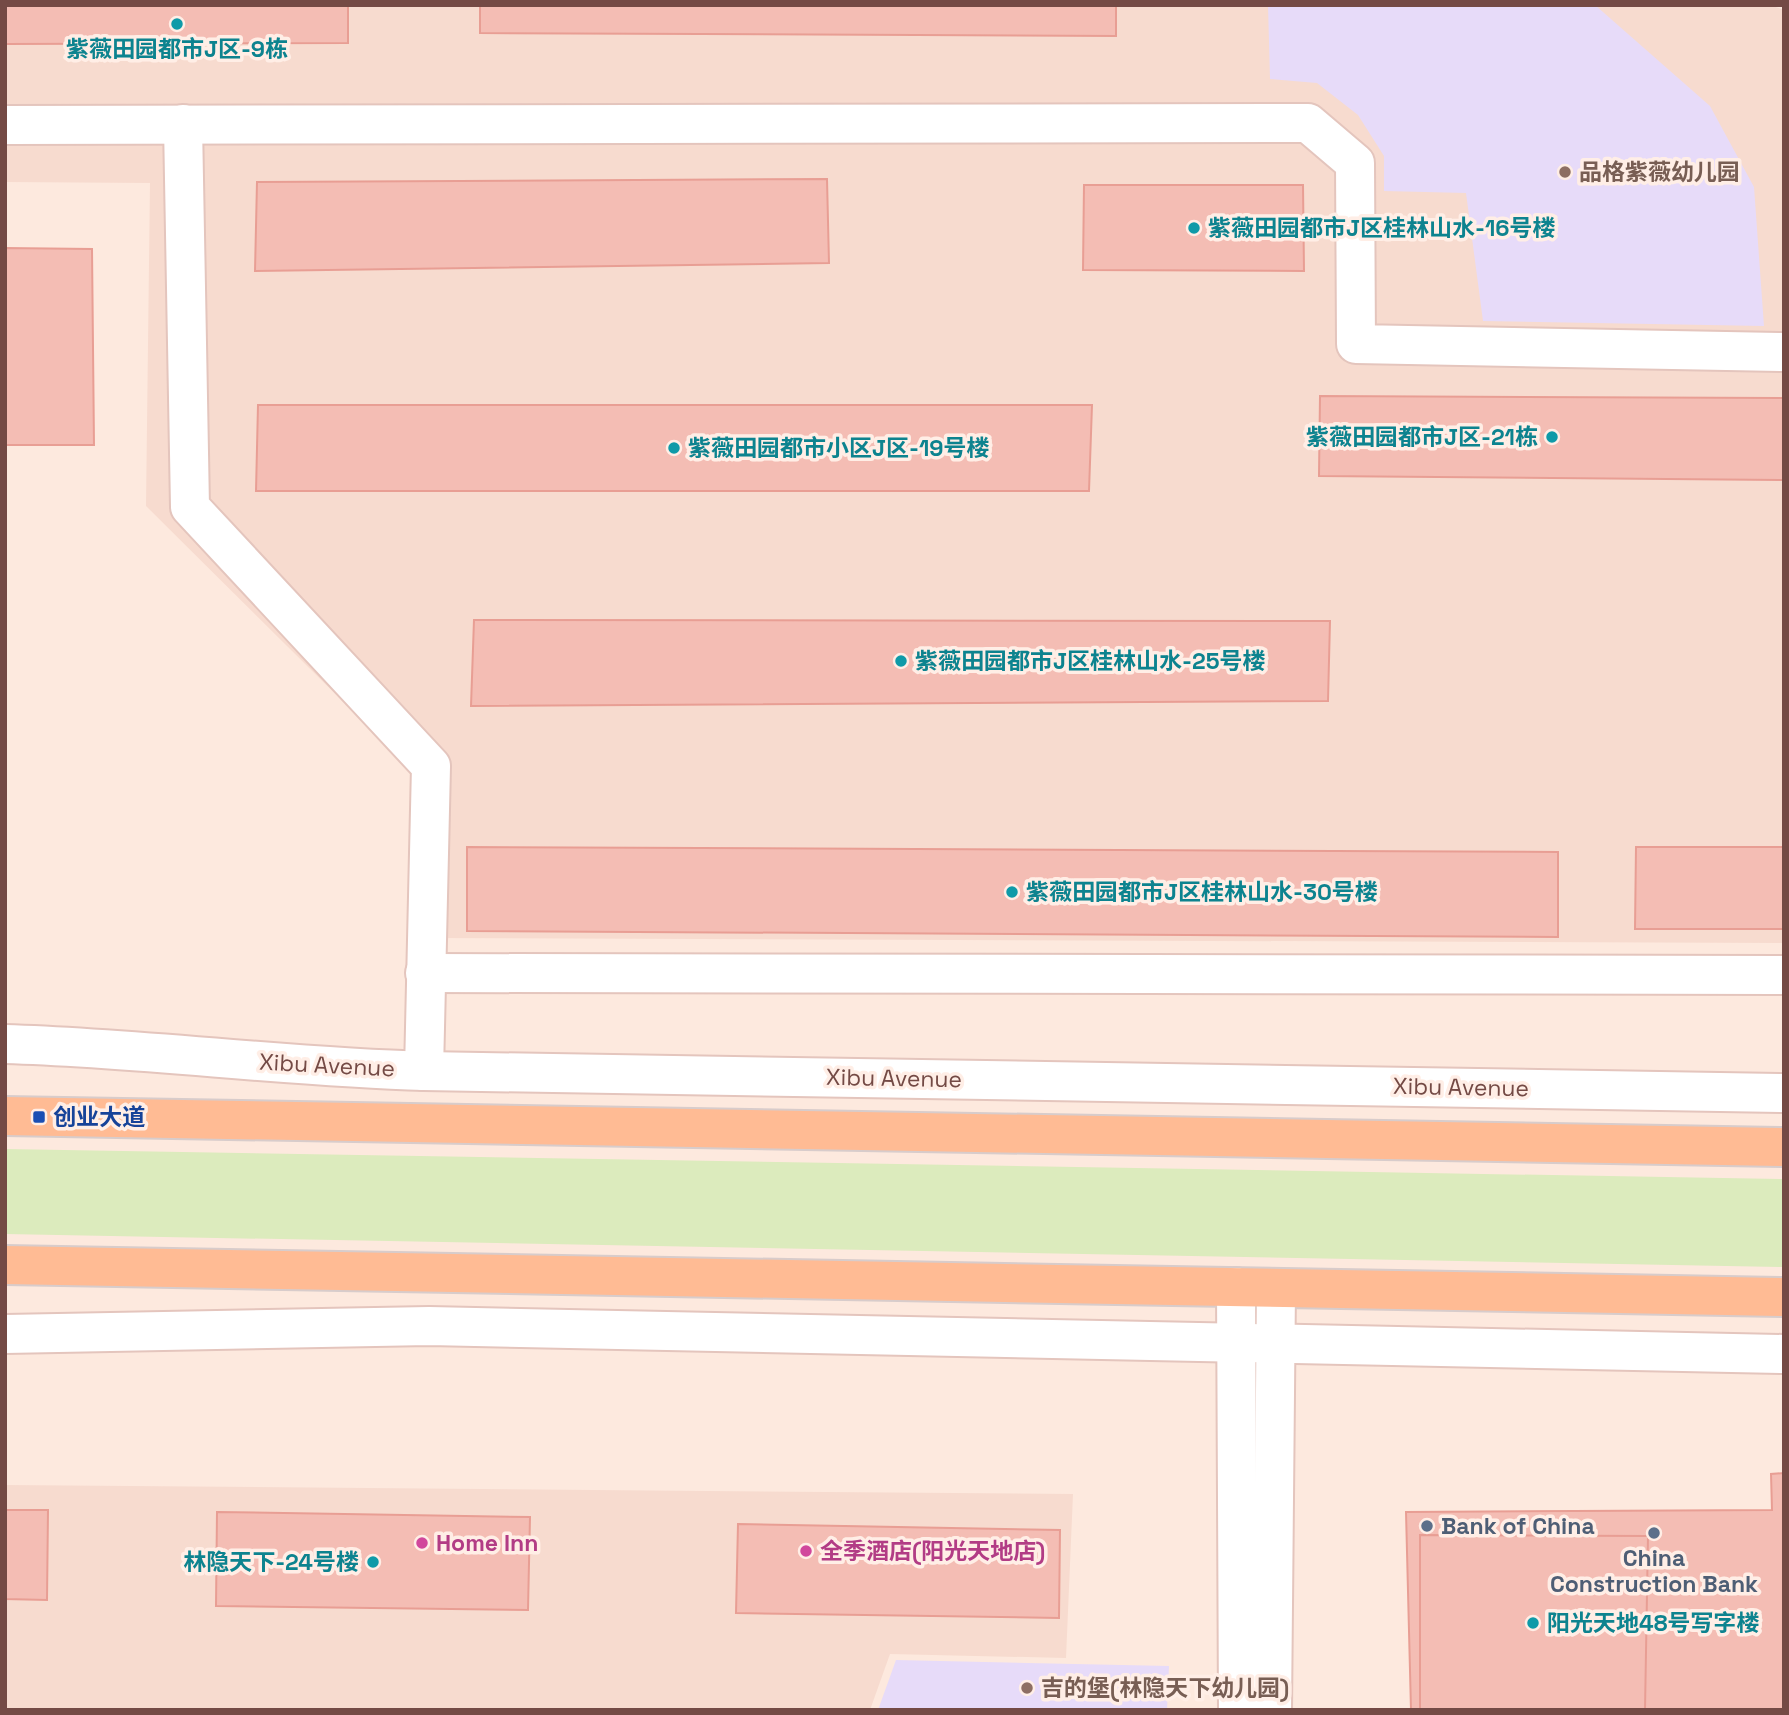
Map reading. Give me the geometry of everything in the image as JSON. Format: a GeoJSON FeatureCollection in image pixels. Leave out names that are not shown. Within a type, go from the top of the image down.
{"type":"FeatureCollection","features":[{"type":"Feature","properties":{"kind":"main road"},"geometry":{"type":"LineString","coordinates":[[5,1116],[1784,1147]]}},
{"type":"Feature","properties":{"kind":"main road"},"geometry":{"type":"LineString","coordinates":[[5,1265],[1784,1297]]}},
{"type":"Feature","properties":{"kind":"street"},"geometry":{"type":"LineString","coordinates":[[5,125],[1308,123],[1355,163],[1356,344],[1784,352]]}},
{"type":"Feature","properties":{"kind":"street"},"geometry":{"type":"LineString","coordinates":[[183,124],[190,507],[431,766],[424,1071]]}},
{"type":"Feature","properties":{"kind":"street"},"geometry":{"type":"LineString","coordinates":[[425,973],[1784,975]]}},
{"type":"Feature","properties":{"kind":"street","name":"Xibu Avenue"},"geometry":{"type":"LineString","coordinates":[[5,1044],[87,1046],[333,1068],[424,1071],[1784,1093]]}},
{"type":"Feature","properties":{"kind":"street"},"geometry":{"type":"LineString","coordinates":[[1236,1287],[1255,1344],[1272,1710]]}},
{"type":"Feature","properties":{"kind":"street"},"geometry":{"type":"LineString","coordinates":[[1238,1710],[1255,1344],[1276,1288]]}},
{"type":"Feature","properties":{"kind":"street"},"geometry":{"type":"LineString","coordinates":[[5,1334],[429,1326],[1784,1354]]}},
{"type":"Feature","properties":{"kind":"shaded area"},"geometry":{"type":"Polygon","coordinates":[[[5,5],[1770,5],[1784,10],[1784,943],[417,938],[421,779],[146,506],[150,183],[5,182],[5,5]]]}},
{"type":"Feature","properties":{"kind":"shaded area","name":"品格紫薇幼儿园"},"geometry":{"type":"Polygon","coordinates":[[[1268,5],[1595,5],[1710,106],[1754,187],[1764,326],[1483,321],[1466,193],[1384,191],[1384,156],[1358,115],[1317,83],[1270,79],[1268,5]]]}},
{"type":"Feature","properties":{"kind":"shaded area"},"geometry":{"type":"Polygon","coordinates":[[[5,1485],[1073,1494],[1066,1658],[890,1654],[870,1710],[5,1710],[5,1485]]]}},
{"type":"Feature","properties":{"kind":"shaded area","name":"吉的堡(林隐天下幼儿园)"},"geometry":{"type":"Polygon","coordinates":[[[896,1660],[1169,1666],[1167,1710],[878,1710],[896,1660]]]}},
{"type":"Feature","properties":{"kind":"green space"},"geometry":{"type":"Polygon","coordinates":[[[5,1149],[1784,1179],[1784,1267],[5,1234],[5,1149]]]}},
{"type":"Feature","properties":{"kind":"building","name":"紫薇田园都市J区-9栋"},"geometry":{"type":"Polygon","coordinates":[[[5,5],[348,5],[348,43],[5,44],[5,5]]]}},
{"type":"Feature","properties":{"kind":"building"},"geometry":{"type":"Polygon","coordinates":[[[480,5],[1116,5],[1116,36],[480,33],[480,5]]]}},
{"type":"Feature","properties":{"kind":"building"},"geometry":{"type":"Polygon","coordinates":[[[827,179],[829,263],[255,271],[257,182],[827,179]]]}},
{"type":"Feature","properties":{"kind":"building","name":"紫薇田园都市J区桂林山水-16号楼"},"geometry":{"type":"Polygon","coordinates":[[[1084,185],[1303,185],[1304,271],[1083,270],[1084,185]]]}},
{"type":"Feature","properties":{"kind":"building"},"geometry":{"type":"Polygon","coordinates":[[[5,248],[92,249],[94,445],[5,445],[5,248]]]}},
{"type":"Feature","properties":{"kind":"building","name":"紫薇田园都市J区-21栋"},"geometry":{"type":"Polygon","coordinates":[[[1320,396],[1784,398],[1784,480],[1319,476],[1320,396]]]}},
{"type":"Feature","properties":{"kind":"building","name":"紫薇田园都市小区J区-19号楼"},"geometry":{"type":"Polygon","coordinates":[[[258,405],[1092,405],[1089,491],[256,491],[258,405]]]}},
{"type":"Feature","properties":{"kind":"building","name":"紫薇田园都市J区桂林山水-25号楼"},"geometry":{"type":"Polygon","coordinates":[[[474,620],[1330,621],[1328,701],[471,706],[474,620]]]}},
{"type":"Feature","properties":{"kind":"building","name":"紫薇田园都市J区桂林山水-30号楼"},"geometry":{"type":"Polygon","coordinates":[[[467,847],[1558,852],[1558,937],[467,931],[467,847]]]}},
{"type":"Feature","properties":{"kind":"building"},"geometry":{"type":"Polygon","coordinates":[[[1636,847],[1784,847],[1784,929],[1635,929],[1636,847]]]}},
{"type":"Feature","properties":{"kind":"building"},"geometry":{"type":"Polygon","coordinates":[[[1784,1473],[1784,1710],[1411,1710],[1406,1512],[1772,1510],[1771,1474],[1784,1473]]]}},
{"type":"Feature","properties":{"kind":"building"},"geometry":{"type":"Polygon","coordinates":[[[5,1510],[48,1510],[47,1600],[5,1599],[5,1510]]]}},
{"type":"Feature","properties":{"kind":"building","name":"林隐天下-24号楼"},"geometry":{"type":"Polygon","coordinates":[[[217,1512],[530,1517],[528,1610],[216,1606],[217,1512]]]}},
{"type":"Feature","properties":{"kind":"building"},"geometry":{"type":"Polygon","coordinates":[[[738,1524],[1060,1530],[1059,1618],[736,1613],[738,1524]]]}},
{"type":"Feature","properties":{"kind":"building","name":"阳光天地48号写字楼"},"geometry":{"type":"Polygon","coordinates":[[[1420,1535],[1648,1536],[1645,1710],[1420,1710],[1420,1535]]]}},
{"type":"Feature","properties":{"kind":"place","name":"紫薇田园都市J区-9栋"},"geometry":{"type":"Point","coordinates":[177,24]}},
{"type":"Feature","properties":{"kind":"place","name":"品格紫薇幼儿园"},"geometry":{"type":"Point","coordinates":[1565,172]}},
{"type":"Feature","properties":{"kind":"place","name":"紫薇田园都市J区桂林山水-16号楼"},"geometry":{"type":"Point","coordinates":[1194,228]}},
{"type":"Feature","properties":{"kind":"place","name":"紫薇田园都市J区-21栋"},"geometry":{"type":"Point","coordinates":[1552,437]}},
{"type":"Feature","properties":{"kind":"place","name":"紫薇田园都市小区J区-19号楼"},"geometry":{"type":"Point","coordinates":[674,448]}},
{"type":"Feature","properties":{"kind":"place","name":"紫薇田园都市J区桂林山水-25号楼"},"geometry":{"type":"Point","coordinates":[901,661]}},
{"type":"Feature","properties":{"kind":"place","name":"紫薇田园都市J区桂林山水-30号楼"},"geometry":{"type":"Point","coordinates":[1012,892]}},
{"type":"Feature","properties":{"kind":"place","name":"创业大道"},"geometry":{"type":"Point","coordinates":[39,1117]}},
{"type":"Feature","properties":{"kind":"place","name":"Bank of China"},"geometry":{"type":"Point","coordinates":[1427,1526]}},
{"type":"Feature","properties":{"kind":"place","name":"China Construction Bank"},"geometry":{"type":"Point","coordinates":[1654,1533]}},
{"type":"Feature","properties":{"kind":"place","name":"Home Inn"},"geometry":{"type":"Point","coordinates":[422,1543]}},
{"type":"Feature","properties":{"kind":"place","name":"全季酒店(阳光天地店)"},"geometry":{"type":"Point","coordinates":[806,1551]}},
{"type":"Feature","properties":{"kind":"place","name":"林隐天下-24号楼"},"geometry":{"type":"Point","coordinates":[373,1562]}},
{"type":"Feature","properties":{"kind":"place","name":"阳光天地48号写字楼"},"geometry":{"type":"Point","coordinates":[1533,1623]}},
{"type":"Feature","properties":{"kind":"place","name":"吉的堡(林隐天下幼儿园)"},"geometry":{"type":"Point","coordinates":[1027,1688]}}]}
